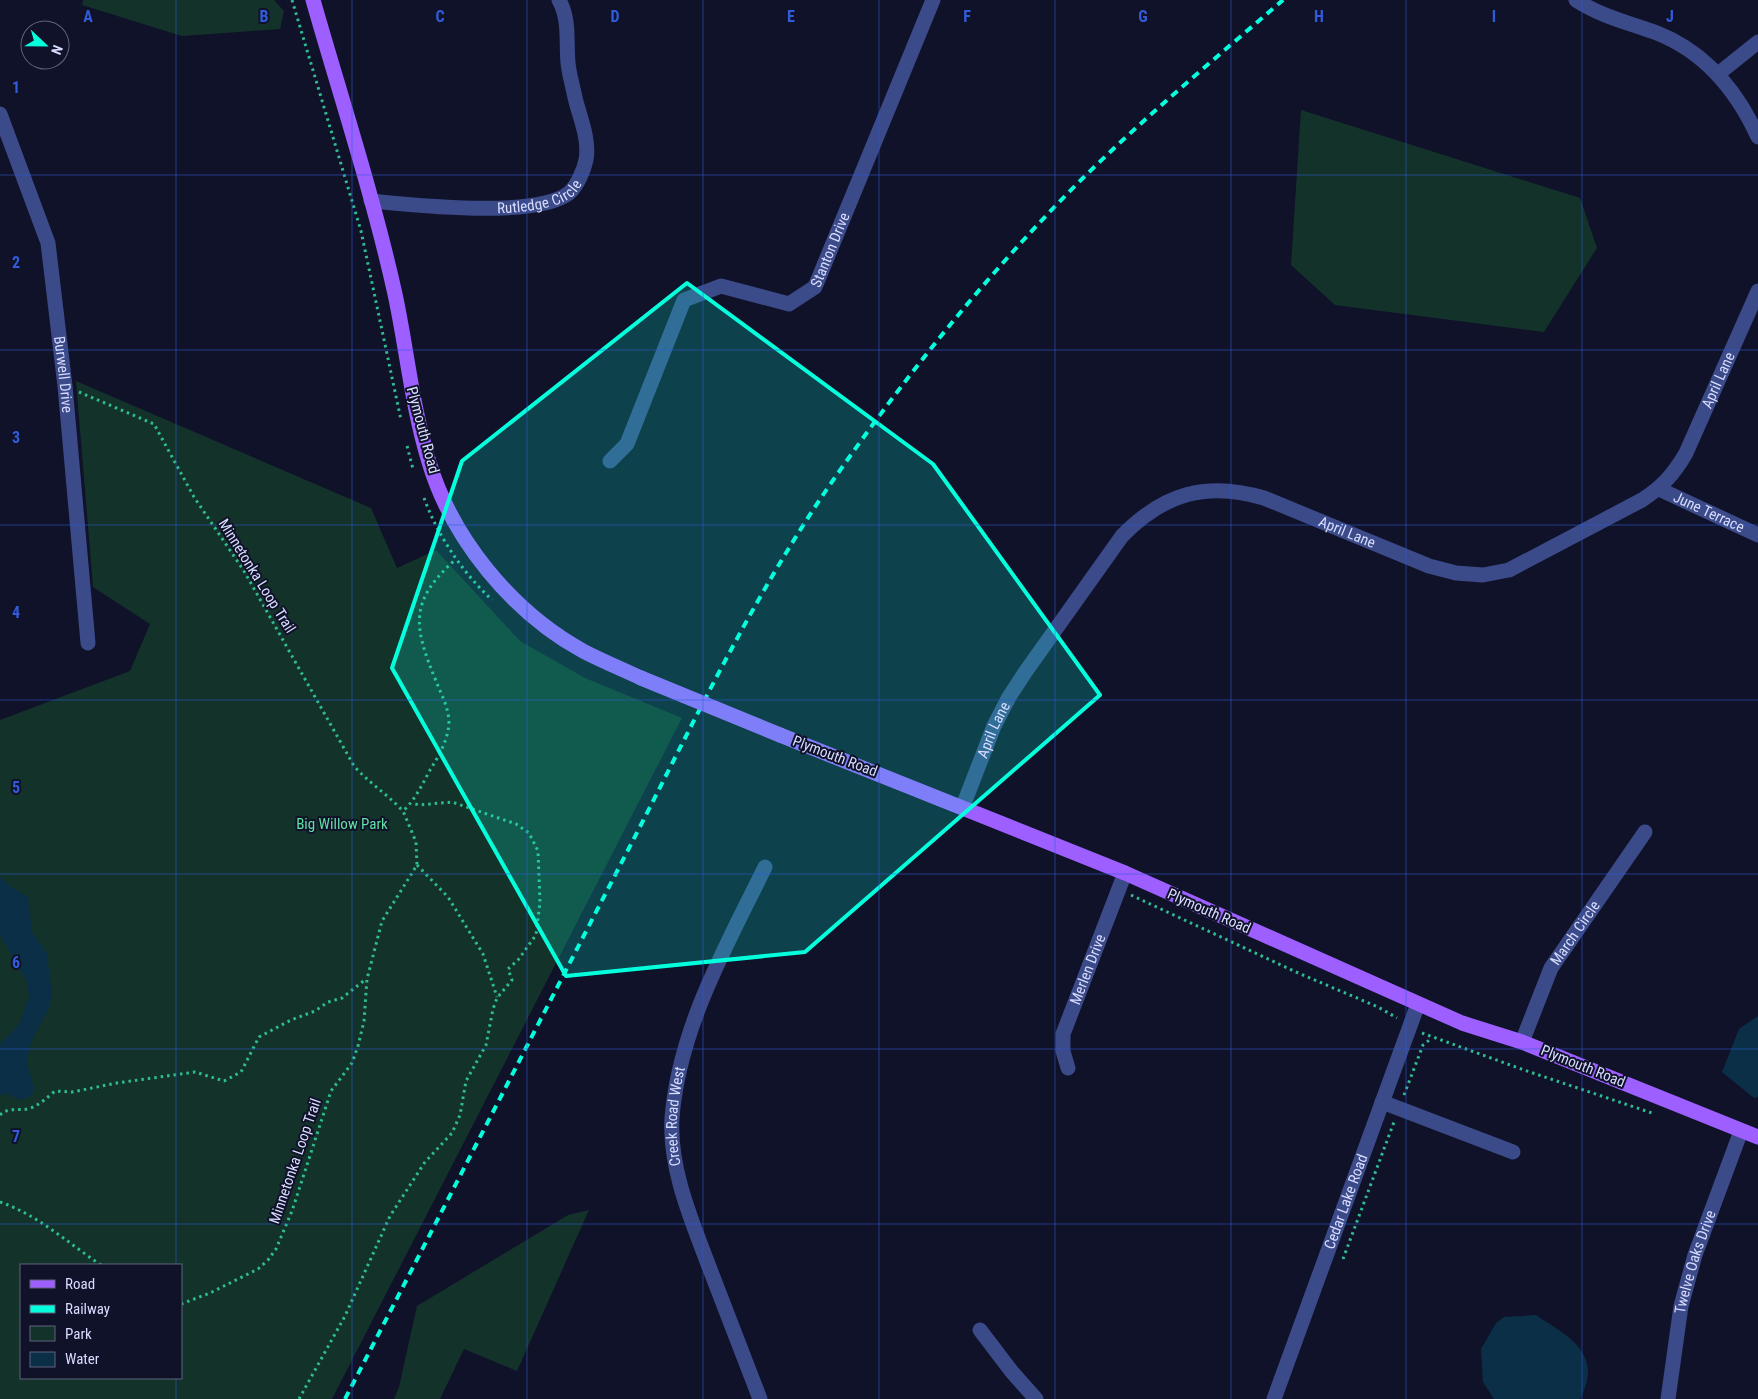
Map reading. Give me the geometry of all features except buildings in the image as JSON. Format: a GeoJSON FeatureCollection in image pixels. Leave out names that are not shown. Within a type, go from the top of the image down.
{"type":"FeatureCollection","features":[{"type":"Feature","properties":{"kind":"main road","name":"Plymouth Road"},"geometry":{"type":"LineString","coordinates":[[313,0],[371,201],[395,294],[409,376],[429,462],[449,512],[471,546],[499,582],[532,615],[582,650],[641,678],[780,735],[963,806],[1125,873],[1462,1023],[1522,1042],[1758,1137]]}},
{"type":"Feature","properties":{"kind":"street","name":"Rutledge Circle"},"geometry":{"type":"LineString","coordinates":[[371,201],[448,208],[536,206],[554,201],[570,192],[580,177],[586,159],[586,141],[568,62],[568,31],[564,9],[559,0]]}},
{"type":"Feature","properties":{"kind":"street","name":"Stanton Drive"},"geometry":{"type":"LineString","coordinates":[[610,462],[626,444],[684,300],[722,286],[789,304],[815,287],[934,0]]}},
{"type":"Feature","properties":{"kind":"street"},"geometry":{"type":"LineString","coordinates":[[1576,0],[1605,15],[1659,34],[1707,63],[1732,89],[1758,136]]}},
{"type":"Feature","properties":{"kind":"street"},"geometry":{"type":"LineString","coordinates":[[1718,74],[1758,42]]}},
{"type":"Feature","properties":{"kind":"street","name":"Burwell Drive"},"geometry":{"type":"LineString","coordinates":[[0,114],[48,243],[65,386],[88,643]]}},
{"type":"Feature","properties":{"kind":"street","name":"April Lane"},"geometry":{"type":"LineString","coordinates":[[963,806],[994,726],[1026,671],[1122,536],[1141,517],[1162,504],[1187,495],[1214,490],[1240,491],[1264,498],[1429,566],[1456,573],[1483,575],[1509,570],[1658,489],[1675,472],[1686,453],[1758,291]]}},
{"type":"Feature","properties":{"kind":"street","name":"June Terrace"},"geometry":{"type":"LineString","coordinates":[[1658,489],[1758,535]]}},
{"type":"Feature","properties":{"kind":"street","name":"March Circle"},"geometry":{"type":"LineString","coordinates":[[1522,1042],[1551,968],[1645,832]]}},
{"type":"Feature","properties":{"kind":"street","name":"Creek Road West"},"geometry":{"type":"LineString","coordinates":[[760,1399],[689,1212],[676,1163],[672,1120],[678,1078],[690,1033],[708,985],[765,868]]}},
{"type":"Feature","properties":{"kind":"street","name":"Merlen Drive"},"geometry":{"type":"LineString","coordinates":[[1068,1068],[1063,1051],[1063,1034],[1125,873]]}},
{"type":"Feature","properties":{"kind":"street","name":"Cedar Lake Road"},"geometry":{"type":"LineString","coordinates":[[1274,1399],[1418,1004]]}},
{"type":"Feature","properties":{"kind":"street"},"geometry":{"type":"LineString","coordinates":[[1382,1102],[1427,1121],[1513,1152]]}},
{"type":"Feature","properties":{"kind":"street","name":"Twelve Oaks Drive"},"geometry":{"type":"LineString","coordinates":[[1668,1399],[1672,1357],[1683,1297],[1695,1255],[1740,1131]]}},
{"type":"Feature","properties":{"kind":"street"},"geometry":{"type":"LineString","coordinates":[[980,1330],[1012,1372],[1036,1399]]}},
{"type":"Feature","properties":{"kind":"path","name":"Minnetonka Loop Trail"},"geometry":{"type":"LineString","coordinates":[[65,386],[154,424],[194,497],[244,571],[354,766],[368,782],[393,800],[403,811],[416,842],[417,865],[382,921],[367,979],[364,1021],[358,1046],[352,1063],[327,1099],[292,1211],[276,1249],[258,1269],[210,1294],[182,1304]]}},
{"type":"Feature","properties":{"kind":"path"},"geometry":{"type":"LineString","coordinates":[[403,811],[412,803],[440,754],[449,722],[447,708],[424,651],[420,632],[420,608],[429,586],[456,559]]}},
{"type":"Feature","properties":{"kind":"path"},"geometry":{"type":"LineString","coordinates":[[299,1399],[345,1316],[390,1216],[425,1162],[452,1133],[460,1115],[466,1081],[486,1045],[497,998],[512,980],[508,969],[518,960],[536,935],[540,902],[538,852],[529,833],[516,824],[452,802],[419,805],[412,803]]}},
{"type":"Feature","properties":{"kind":"path"},"geometry":{"type":"LineString","coordinates":[[417,865],[448,897],[483,954],[497,998]]}},
{"type":"Feature","properties":{"kind":"path"},"geometry":{"type":"LineString","coordinates":[[1118,889],[1296,972],[1378,1007],[1432,1038],[1660,1115]]}},
{"type":"Feature","properties":{"kind":"path"},"geometry":{"type":"LineString","coordinates":[[0,1115],[5,1110],[30,1108],[43,1102],[55,1091],[72,1092],[117,1083],[195,1072],[224,1080],[241,1072],[259,1037],[291,1020],[315,1012],[328,1002],[342,998],[367,979]]}},
{"type":"Feature","properties":{"kind":"path"},"geometry":{"type":"LineString","coordinates":[[0,1202],[18,1208],[38,1220],[101,1264]]}},
{"type":"Feature","properties":{"kind":"highlighted area"},"geometry":{"type":"Polygon","coordinates":[[[687,283],[933,464],[1100,695],[805,952],[566,976],[392,668],[462,461],[687,283]]]}},
{"type":"Feature","properties":{"kind":"green space"},"geometry":{"type":"Polygon","coordinates":[[[83,0],[274,0],[284,11],[280,29],[182,36],[82,5],[83,0]]]}},
{"type":"Feature","properties":{"kind":"green space"},"geometry":{"type":"Polygon","coordinates":[[[1301,110],[1580,198],[1597,248],[1544,332],[1335,305],[1291,265],[1301,110]]]}},
{"type":"Feature","properties":{"kind":"green space","name":"Big Willow Park"},"geometry":{"type":"Polygon","coordinates":[[[76,381],[371,508],[397,568],[436,550],[520,641],[585,678],[682,718],[332,1399],[0,1399],[0,720],[130,671],[150,624],[93,587],[76,381]]]}},
{"type":"Feature","properties":{"kind":"green space"},"geometry":{"type":"Polygon","coordinates":[[[589,1210],[517,1371],[464,1349],[440,1399],[394,1399],[399,1387],[417,1306],[568,1215],[589,1210]]]}},
{"type":"Feature","properties":{"kind":"water"},"geometry":{"type":"Polygon","coordinates":[[[0,877],[11,887],[28,897],[32,932],[47,954],[52,995],[48,1010],[31,1042],[27,1062],[34,1088],[32,1096],[20,1100],[5,1093],[0,1096],[0,1044],[18,1026],[29,998],[27,981],[0,935],[0,877]]]}},
{"type":"Feature","properties":{"kind":"water"},"geometry":{"type":"Polygon","coordinates":[[[1758,1016],[1758,1097],[1754,1098],[1722,1072],[1739,1029],[1758,1016]]]}},
{"type":"Feature","properties":{"kind":"water"},"geometry":{"type":"Polygon","coordinates":[[[1536,1315],[1571,1339],[1585,1358],[1588,1370],[1586,1383],[1580,1399],[1494,1399],[1483,1382],[1481,1349],[1496,1323],[1504,1317],[1536,1315]]]}},
{"type":"Feature","properties":{"kind":"railway"},"geometry":{"type":"LineString","coordinates":[[345,1399],[745,623],[825,492],[881,414],[940,338],[1034,229],[1119,143],[1283,0]]}}]}
